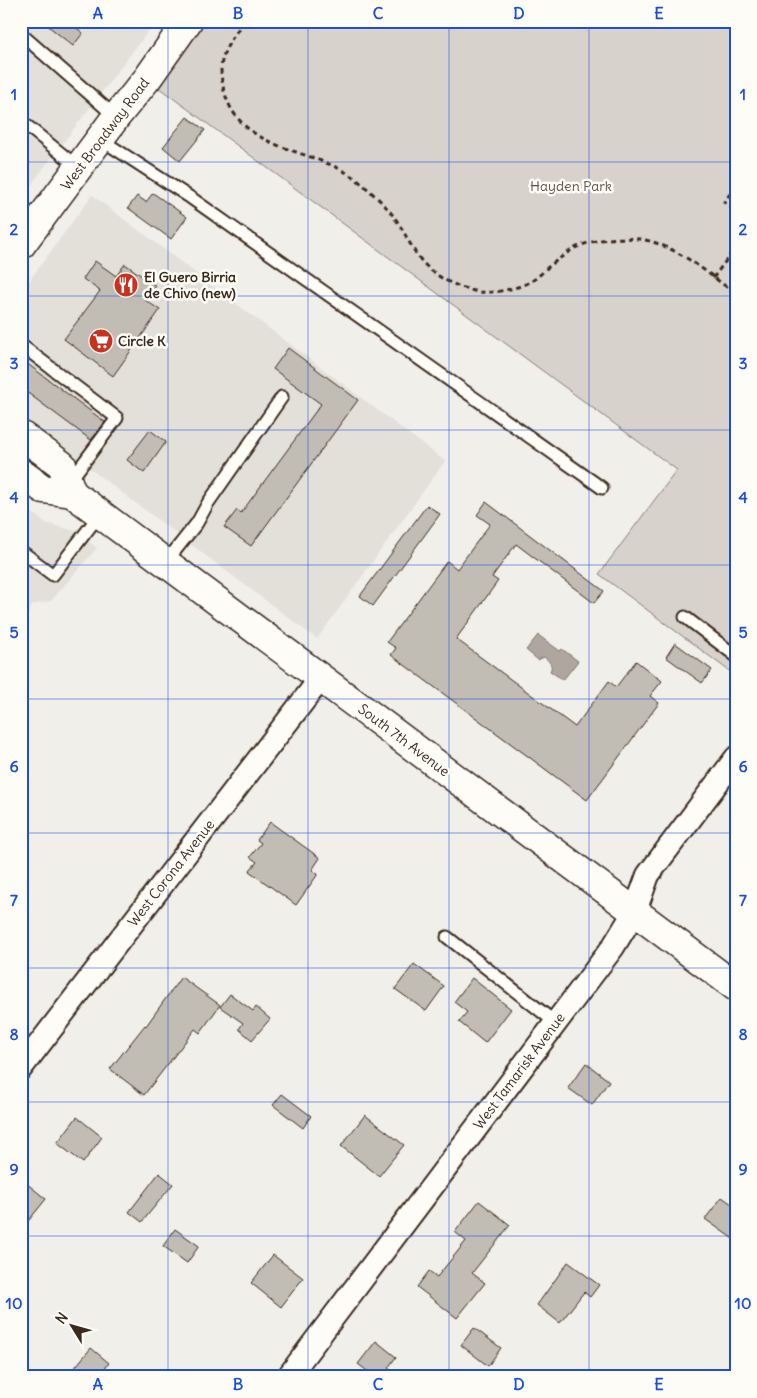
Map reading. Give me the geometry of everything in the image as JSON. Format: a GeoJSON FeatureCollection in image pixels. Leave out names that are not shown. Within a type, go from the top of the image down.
{"type":"FeatureCollection","features":[{"type":"Feature","properties":{"kind":"main road","name":"West Broadway Road"},"geometry":{"type":"LineString","coordinates":[[21,245],[116,117],[147,79],[188,21]]}},
{"type":"Feature","properties":{"kind":"main road","name":"South 7th Avenue"},"geometry":{"type":"LineString","coordinates":[[21,435],[62,465],[70,488],[100,514],[736,987]]}},
{"type":"Feature","properties":{"kind":"main road"},"geometry":{"type":"LineString","coordinates":[[21,473],[43,490],[70,488]]}},
{"type":"Feature","properties":{"kind":"street","name":"West Corona Avenue"},"geometry":{"type":"LineString","coordinates":[[21,1068],[321,678]]}},
{"type":"Feature","properties":{"kind":"street","name":"West Tamarisk Avenue"},"geometry":{"type":"LineString","coordinates":[[288,1377],[613,947],[635,911],[648,875],[736,758]]}},
{"type":"Feature","properties":{"kind":"lane"},"geometry":{"type":"LineString","coordinates":[[21,34],[116,117]]}},
{"type":"Feature","properties":{"kind":"lane"},"geometry":{"type":"LineString","coordinates":[[21,121],[79,168]]}},
{"type":"Feature","properties":{"kind":"lane"},"geometry":{"type":"LineString","coordinates":[[100,139],[207,210],[602,488]]}},
{"type":"Feature","properties":{"kind":"lane"},"geometry":{"type":"LineString","coordinates":[[21,345],[117,418],[70,488]]}},
{"type":"Feature","properties":{"kind":"lane"},"geometry":{"type":"LineString","coordinates":[[166,562],[196,523],[282,397]]}},
{"type":"Feature","properties":{"kind":"lane"},"geometry":{"type":"LineString","coordinates":[[21,551],[53,575],[100,514]]}},
{"type":"Feature","properties":{"kind":"lane"},"geometry":{"type":"LineString","coordinates":[[685,617],[736,656]]}},
{"type":"Feature","properties":{"kind":"lane"},"geometry":{"type":"LineString","coordinates":[[447,937],[556,1023]]}},
{"type":"Feature","properties":{"kind":"path"},"geometry":{"type":"LineString","coordinates":[[244,21],[224,50],[221,66],[222,84],[228,103],[240,121],[252,133],[270,142],[328,163],[360,182],[393,215],[420,259],[431,271],[443,279],[477,292],[500,291],[530,282],[557,260],[577,247],[601,241],[625,239],[653,242],[663,246],[688,259],[736,294]]}},
{"type":"Feature","properties":{"kind":"path"},"geometry":{"type":"LineString","coordinates":[[736,186],[724,202],[736,211]]}},
{"type":"Feature","properties":{"kind":"path"},"geometry":{"type":"LineString","coordinates":[[713,278],[736,247]]}},
{"type":"Feature","properties":{"kind":"shaded area"},"geometry":{"type":"Polygon","coordinates":[[[21,21],[156,21],[21,198],[21,21]]]}},
{"type":"Feature","properties":{"kind":"shaded area"},"geometry":{"type":"Polygon","coordinates":[[[92,195],[445,461],[317,639],[21,417],[21,292],[92,195]]]}},
{"type":"Feature","properties":{"kind":"shaded area"},"geometry":{"type":"Polygon","coordinates":[[[21,504],[46,523],[75,531],[97,548],[51,601],[32,605],[21,628],[21,504]]]}},
{"type":"Feature","properties":{"kind":"shaded area"},"geometry":{"type":"Polygon","coordinates":[[[538,635],[578,661],[563,680],[550,671],[551,665],[546,658],[538,660],[526,650],[538,635]]]}},
{"type":"Feature","properties":{"kind":"green space","name":"Hayden Park"},"geometry":{"type":"Polygon","coordinates":[[[190,21],[736,21],[736,676],[599,574],[677,470],[147,79],[190,21]]]}},
{"type":"Feature","properties":{"kind":"building"},"geometry":{"type":"Polygon","coordinates":[[[42,21],[68,21],[83,33],[73,46],[42,21]]]}},
{"type":"Feature","properties":{"kind":"building"},"geometry":{"type":"Polygon","coordinates":[[[187,117],[205,130],[180,161],[163,147],[187,117]]]}},
{"type":"Feature","properties":{"kind":"building"},"geometry":{"type":"Polygon","coordinates":[[[153,193],[187,217],[171,239],[128,208],[137,196],[146,202],[153,193]]]}},
{"type":"Feature","properties":{"kind":"building"},"geometry":{"type":"Polygon","coordinates":[[[95,261],[116,276],[125,264],[156,286],[145,300],[160,310],[113,376],[64,339],[100,291],[83,279],[95,261]]]}},
{"type":"Feature","properties":{"kind":"building"},"geometry":{"type":"Polygon","coordinates":[[[288,348],[358,400],[251,546],[224,527],[237,510],[241,513],[321,404],[273,369],[288,348]]]}},
{"type":"Feature","properties":{"kind":"building"},"geometry":{"type":"Polygon","coordinates":[[[21,359],[105,422],[91,440],[21,388],[21,359]]]}},
{"type":"Feature","properties":{"kind":"building"},"geometry":{"type":"Polygon","coordinates":[[[150,430],[166,442],[144,473],[127,460],[150,430]]]}},
{"type":"Feature","properties":{"kind":"building"},"geometry":{"type":"Polygon","coordinates":[[[486,502],[604,591],[594,603],[516,544],[492,577],[498,581],[456,639],[575,727],[609,681],[616,687],[636,661],[662,681],[650,696],[659,703],[587,800],[391,655],[396,648],[387,642],[447,561],[457,569],[490,524],[477,515],[486,502]]]}},
{"type":"Feature","properties":{"kind":"building"},"geometry":{"type":"Polygon","coordinates":[[[427,505],[440,514],[373,606],[360,596],[427,505]]]}},
{"type":"Feature","properties":{"kind":"building"},"geometry":{"type":"Polygon","coordinates":[[[675,643],[712,670],[702,683],[666,657],[675,643]]]}},
{"type":"Feature","properties":{"kind":"building"},"geometry":{"type":"Polygon","coordinates":[[[270,822],[320,858],[312,870],[318,874],[296,905],[249,871],[257,862],[250,857],[261,843],[257,840],[270,822]]]}},
{"type":"Feature","properties":{"kind":"building"},"geometry":{"type":"Polygon","coordinates":[[[414,964],[444,986],[426,1011],[395,989],[414,964]]]}},
{"type":"Feature","properties":{"kind":"building"},"geometry":{"type":"Polygon","coordinates":[[[181,977],[220,1005],[200,1033],[195,1029],[144,1095],[110,1069],[146,1026],[181,977]]]}},
{"type":"Feature","properties":{"kind":"building"},"geometry":{"type":"Polygon","coordinates":[[[472,978],[511,1009],[485,1043],[459,1022],[467,1012],[454,1002],[472,978]]]}},
{"type":"Feature","properties":{"kind":"building"},"geometry":{"type":"Polygon","coordinates":[[[230,994],[253,1011],[256,1007],[270,1019],[252,1040],[239,1029],[243,1023],[220,1007],[230,994]]]}},
{"type":"Feature","properties":{"kind":"building"},"geometry":{"type":"Polygon","coordinates":[[[586,1063],[609,1081],[592,1105],[568,1088],[586,1063]]]}},
{"type":"Feature","properties":{"kind":"building"},"geometry":{"type":"Polygon","coordinates":[[[282,1094],[311,1116],[303,1128],[273,1105],[282,1094]]]}},
{"type":"Feature","properties":{"kind":"building"},"geometry":{"type":"Polygon","coordinates":[[[365,1115],[404,1145],[379,1176],[341,1146],[365,1115]]]}},
{"type":"Feature","properties":{"kind":"building"},"geometry":{"type":"Polygon","coordinates":[[[77,1117],[102,1137],[83,1163],[57,1143],[77,1117]]]}},
{"type":"Feature","properties":{"kind":"building"},"geometry":{"type":"Polygon","coordinates":[[[159,1173],[173,1184],[142,1222],[129,1212],[159,1173]]]}},
{"type":"Feature","properties":{"kind":"building"},"geometry":{"type":"Polygon","coordinates":[[[21,1179],[46,1199],[21,1230],[21,1179]]]}},
{"type":"Feature","properties":{"kind":"building"},"geometry":{"type":"Polygon","coordinates":[[[722,1197],[736,1207],[736,1241],[705,1219],[722,1197]]]}},
{"type":"Feature","properties":{"kind":"building"},"geometry":{"type":"Polygon","coordinates":[[[479,1201],[510,1225],[472,1273],[485,1283],[457,1318],[417,1287],[429,1271],[437,1277],[466,1241],[455,1232],[479,1201]]]}},
{"type":"Feature","properties":{"kind":"building"},"geometry":{"type":"Polygon","coordinates":[[[175,1229],[199,1246],[187,1263],[163,1246],[175,1229]]]}},
{"type":"Feature","properties":{"kind":"building"},"geometry":{"type":"Polygon","coordinates":[[[273,1255],[303,1278],[281,1307],[251,1283],[273,1255]]]}},
{"type":"Feature","properties":{"kind":"building"},"geometry":{"type":"Polygon","coordinates":[[[568,1262],[599,1285],[590,1297],[584,1292],[560,1323],[537,1305],[568,1262]]]}},
{"type":"Feature","properties":{"kind":"building"},"geometry":{"type":"Polygon","coordinates":[[[474,1328],[501,1348],[488,1366],[461,1345],[474,1328]]]}},
{"type":"Feature","properties":{"kind":"building"},"geometry":{"type":"Polygon","coordinates":[[[376,1341],[396,1357],[388,1368],[400,1377],[375,1377],[358,1364],[376,1341]]]}},
{"type":"Feature","properties":{"kind":"building"},"geometry":{"type":"Polygon","coordinates":[[[91,1348],[109,1363],[98,1377],[67,1377],[91,1348]]]}},
{"type":"Feature","properties":{"kind":"place","name":"El Guero Birria de Chivo (new)"},"geometry":{"type":"Point","coordinates":[126,285]}},
{"type":"Feature","properties":{"kind":"place","name":"Circle K"},"geometry":{"type":"Point","coordinates":[101,341]}}]}
